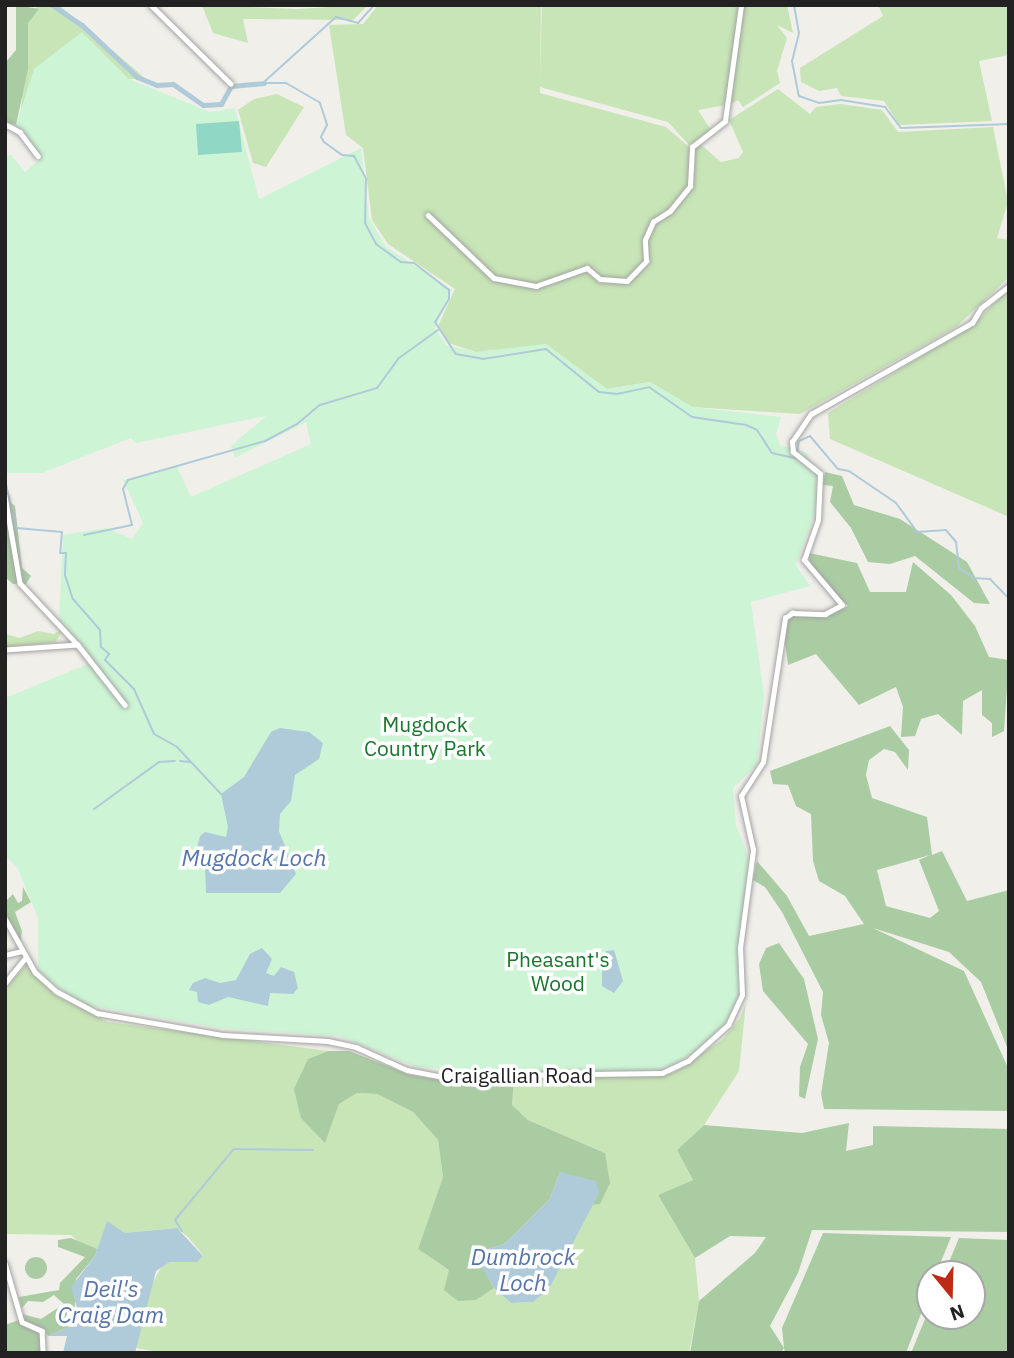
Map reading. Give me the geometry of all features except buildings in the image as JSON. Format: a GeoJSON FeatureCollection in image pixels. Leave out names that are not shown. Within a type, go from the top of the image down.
{"type":"FeatureCollection","features":[{"type":"Feature","properties":{"kind":"street"},"geometry":{"type":"LineString","coordinates":[[151,5],[231,84]]}},
{"type":"Feature","properties":{"kind":"street"},"geometry":{"type":"LineString","coordinates":[[428,215],[494,278],[536,286],[587,268],[600,279],[627,281],[646,261],[645,240],[653,222],[670,211],[690,186],[692,147],[725,121],[741,5]]}},
{"type":"Feature","properties":{"kind":"street"},"geometry":{"type":"LineString","coordinates":[[5,124],[20,132],[38,156]]}},
{"type":"Feature","properties":{"kind":"street","name":"Craigallian Road"},"geometry":{"type":"LineString","coordinates":[[5,918],[25,958],[56,991],[97,1013],[223,1035],[328,1041],[422,1074],[669,1071],[712,1043],[740,1003],[740,948],[753,850],[741,796],[760,771],[785,618],[792,612],[825,614],[842,605],[804,560],[818,520],[820,477],[818,470],[794,453],[792,442],[811,414],[972,323],[981,308],[1009,286]]}},
{"type":"Feature","properties":{"kind":"street"},"geometry":{"type":"LineString","coordinates":[[5,496],[20,583],[78,645],[125,705]]}},
{"type":"Feature","properties":{"kind":"street"},"geometry":{"type":"LineString","coordinates":[[5,650],[78,645]]}},
{"type":"Feature","properties":{"kind":"street"},"geometry":{"type":"LineString","coordinates":[[5,954],[22,951]]}},
{"type":"Feature","properties":{"kind":"street"},"geometry":{"type":"LineString","coordinates":[[5,983],[25,958]]}},
{"type":"Feature","properties":{"kind":"street"},"geometry":{"type":"LineString","coordinates":[[5,1262],[22,1322],[42,1331],[43,1353]]}},
{"type":"Feature","properties":{"kind":"green space"},"geometry":{"type":"Polygon","coordinates":[[[16,5],[39,9],[28,23],[28,69],[16,125],[5,122],[5,63],[16,50],[16,5]]]}},
{"type":"Feature","properties":{"kind":"green space"},"geometry":{"type":"Polygon","coordinates":[[[38,5],[59,5],[146,79],[129,79],[21,109],[28,23],[38,5]]]}},
{"type":"Feature","properties":{"kind":"green space"},"geometry":{"type":"Polygon","coordinates":[[[202,5],[296,9],[368,5],[353,20],[243,19],[248,43],[213,33],[202,5]]]}},
{"type":"Feature","properties":{"kind":"green space"},"geometry":{"type":"Polygon","coordinates":[[[378,5],[541,5],[540,82],[542,5],[740,5],[726,105],[698,110],[711,130],[689,145],[668,122],[540,87],[540,93],[666,127],[690,148],[688,188],[672,205],[691,188],[694,147],[699,143],[721,162],[739,158],[743,152],[729,120],[778,89],[810,114],[816,107],[841,104],[882,110],[898,132],[993,127],[1008,202],[997,238],[1009,240],[1009,277],[956,327],[800,414],[692,407],[650,382],[607,389],[546,345],[476,352],[448,343],[438,326],[455,289],[388,244],[372,220],[363,148],[346,135],[329,25],[363,24],[378,5]]]}},
{"type":"Feature","properties":{"kind":"green space"},"geometry":{"type":"Polygon","coordinates":[[[743,5],[787,5],[793,33],[777,25],[787,38],[777,71],[780,83],[743,107],[738,100],[728,106],[743,5]]]}},
{"type":"Feature","properties":{"kind":"green space"},"geometry":{"type":"Polygon","coordinates":[[[878,5],[1009,5],[1009,55],[979,61],[992,121],[899,125],[884,101],[841,96],[837,88],[819,91],[801,82],[800,68],[883,16],[878,5]]]}},
{"type":"Feature","properties":{"kind":"green space","name":"Mugdock Country Park"},"geometry":{"type":"Polygon","coordinates":[[[82,32],[129,79],[210,112],[235,108],[259,199],[361,148],[369,218],[386,247],[452,290],[435,328],[446,345],[476,352],[546,344],[607,389],[650,382],[693,407],[781,417],[776,434],[780,445],[807,453],[817,475],[818,491],[815,513],[796,565],[810,586],[751,602],[764,695],[757,765],[733,788],[736,825],[748,855],[740,990],[735,1010],[720,1032],[686,1058],[660,1070],[622,1072],[502,1073],[417,1067],[338,1036],[219,1028],[80,1004],[43,975],[38,967],[38,918],[18,869],[5,855],[5,698],[88,664],[78,650],[81,645],[59,619],[63,535],[107,528],[132,539],[143,523],[123,480],[177,467],[191,497],[311,444],[306,422],[235,458],[231,446],[266,416],[136,443],[131,438],[42,473],[6,473],[5,156],[11,155],[25,172],[39,160],[25,145],[16,125],[34,69],[82,32]]]}},
{"type":"Feature","properties":{"kind":"green space"},"geometry":{"type":"Polygon","coordinates":[[[277,94],[304,107],[266,167],[253,163],[238,110],[254,99],[277,94]]]}},
{"type":"Feature","properties":{"kind":"green space"},"geometry":{"type":"Polygon","coordinates":[[[239,121],[242,152],[198,155],[196,124],[239,121]]]}},
{"type":"Feature","properties":{"kind":"green space"},"geometry":{"type":"Polygon","coordinates":[[[1009,288],[1009,517],[830,439],[828,413],[974,324],[1009,288]]]}},
{"type":"Feature","properties":{"kind":"green space"},"geometry":{"type":"Polygon","coordinates":[[[825,472],[842,476],[854,505],[900,519],[967,562],[990,604],[974,603],[915,556],[890,564],[868,562],[851,528],[830,502],[833,486],[823,485],[825,472]]]}},
{"type":"Feature","properties":{"kind":"green space"},"geometry":{"type":"Polygon","coordinates":[[[10,502],[15,506],[22,568],[31,576],[26,584],[13,584],[5,577],[5,520],[10,502]]]}},
{"type":"Feature","properties":{"kind":"green space"},"geometry":{"type":"Polygon","coordinates":[[[809,553],[857,563],[870,592],[906,592],[913,562],[951,595],[975,626],[989,657],[1009,660],[1004,731],[992,737],[992,723],[982,715],[982,690],[963,701],[962,735],[938,714],[921,719],[915,736],[901,737],[903,707],[896,687],[859,705],[816,654],[788,665],[783,628],[786,617],[829,615],[848,606],[811,571],[809,553]]]}},
{"type":"Feature","properties":{"kind":"green space"},"geometry":{"type":"Polygon","coordinates":[[[63,629],[56,642],[5,648],[5,634],[20,638],[38,631],[54,634],[63,629]]]}},
{"type":"Feature","properties":{"kind":"green space"},"geometry":{"type":"Polygon","coordinates":[[[890,726],[909,750],[908,770],[895,752],[884,749],[869,760],[866,775],[872,798],[927,817],[932,855],[942,851],[967,901],[1009,890],[1009,1052],[981,982],[949,952],[873,928],[964,971],[1009,1070],[1009,1111],[824,1109],[821,1094],[829,1043],[821,1015],[823,992],[782,912],[765,887],[753,880],[757,861],[787,896],[809,936],[864,924],[845,896],[819,881],[813,861],[811,814],[796,806],[788,785],[773,784],[770,771],[890,726]],[[930,855],[877,870],[886,906],[930,918],[939,911],[919,860],[930,855]]]}},
{"type":"Feature","properties":{"kind":"green space"},"geometry":{"type":"Polygon","coordinates":[[[23,887],[31,902],[15,912],[22,931],[20,945],[5,913],[5,902],[13,894],[18,903],[22,901],[23,887]]]}},
{"type":"Feature","properties":{"kind":"green space"},"geometry":{"type":"Polygon","coordinates":[[[779,943],[804,979],[818,1039],[805,1099],[799,1096],[800,1067],[808,1044],[763,991],[759,964],[766,948],[779,943]]]}},
{"type":"Feature","properties":{"kind":"green space"},"geometry":{"type":"Polygon","coordinates":[[[26,965],[58,997],[108,1022],[328,1051],[308,1059],[325,1142],[339,1104],[357,1093],[377,1094],[413,1112],[438,1140],[443,1177],[418,1249],[449,1270],[476,1300],[494,1288],[511,1303],[533,1302],[549,1289],[591,1205],[600,1203],[605,1153],[528,1120],[512,1105],[514,1080],[673,1073],[722,1040],[740,1018],[746,1002],[739,1071],[704,1125],[677,1150],[693,1180],[658,1195],[695,1258],[699,1301],[689,1353],[165,1353],[136,1348],[150,1287],[161,1268],[170,1262],[197,1262],[203,1255],[188,1237],[176,1228],[125,1233],[107,1222],[95,1256],[71,1235],[5,1234],[5,990],[26,965]]]}},
{"type":"Feature","properties":{"kind":"green space"},"geometry":{"type":"Polygon","coordinates":[[[328,1051],[349,1051],[410,1075],[441,1080],[514,1080],[512,1105],[528,1120],[605,1153],[610,1183],[600,1204],[591,1205],[596,1199],[560,1172],[550,1199],[519,1230],[504,1244],[475,1253],[494,1288],[476,1300],[458,1301],[444,1290],[449,1270],[418,1249],[443,1177],[438,1140],[413,1112],[377,1094],[357,1093],[339,1104],[325,1143],[301,1118],[294,1089],[308,1059],[328,1051]]]}},
{"type":"Feature","properties":{"kind":"green space"},"geometry":{"type":"Polygon","coordinates":[[[849,1123],[846,1151],[873,1145],[873,1126],[1009,1129],[1009,1232],[812,1230],[798,1273],[770,1326],[784,1348],[781,1353],[690,1353],[699,1301],[755,1253],[766,1237],[730,1236],[695,1258],[658,1195],[693,1180],[677,1150],[704,1125],[802,1133],[849,1123]]]}},
{"type":"Feature","properties":{"kind":"green space"},"geometry":{"type":"Polygon","coordinates":[[[823,1233],[951,1237],[942,1260],[916,1260],[916,1327],[906,1353],[785,1353],[782,1328],[823,1233]]]}},
{"type":"Feature","properties":{"kind":"green space"},"geometry":{"type":"Polygon","coordinates":[[[71,1238],[97,1249],[95,1256],[76,1279],[74,1325],[48,1336],[43,1329],[26,1323],[22,1314],[41,1319],[64,1304],[54,1295],[43,1302],[28,1301],[22,1308],[19,1297],[59,1290],[60,1283],[85,1257],[58,1247],[58,1240],[71,1238]]]}},
{"type":"Feature","properties":{"kind":"green space"},"geometry":{"type":"Polygon","coordinates":[[[959,1238],[1009,1240],[1009,1353],[911,1353],[920,1330],[986,1330],[986,1260],[950,1260],[959,1238]]]}},
{"type":"Feature","properties":{"kind":"green space"},"geometry":{"type":"Polygon","coordinates":[[[36,1257],[44,1260],[47,1268],[44,1276],[36,1279],[28,1276],[25,1268],[28,1260],[36,1257]]]}},
{"type":"Feature","properties":{"kind":"green space"},"geometry":{"type":"Polygon","coordinates":[[[19,1320],[40,1333],[41,1353],[5,1353],[5,1325],[19,1320]]]}},
{"type":"Feature","properties":{"kind":"water","name":"Mugdock Loch"},"geometry":{"type":"Polygon","coordinates":[[[280,728],[309,732],[323,743],[319,759],[295,775],[291,801],[280,814],[279,831],[296,874],[280,893],[206,893],[205,867],[197,848],[200,836],[205,832],[226,837],[228,827],[221,794],[244,777],[271,732],[280,728]]]}},
{"type":"Feature","properties":{"kind":"water"},"geometry":{"type":"Polygon","coordinates":[[[262,948],[272,959],[266,973],[274,976],[281,967],[294,972],[298,988],[293,994],[270,993],[268,1006],[228,997],[209,1005],[198,1002],[197,992],[189,990],[193,983],[205,978],[220,983],[236,980],[250,954],[262,948]]]}},
{"type":"Feature","properties":{"kind":"water"},"geometry":{"type":"Polygon","coordinates":[[[614,950],[623,981],[614,993],[602,986],[602,961],[606,951],[614,950]]]}},
{"type":"Feature","properties":{"kind":"water","name":"Dumbrock Loch"},"geometry":{"type":"Polygon","coordinates":[[[560,1172],[596,1181],[599,1193],[549,1289],[533,1302],[511,1303],[494,1288],[474,1253],[504,1244],[519,1230],[550,1199],[560,1172]]]}},
{"type":"Feature","properties":{"kind":"water","name":"Deil's Craig Dam"},"geometry":{"type":"Polygon","coordinates":[[[107,1221],[125,1233],[177,1228],[203,1256],[197,1262],[170,1262],[156,1271],[135,1353],[63,1353],[67,1336],[48,1336],[74,1325],[77,1308],[71,1287],[95,1256],[107,1221]]]}},
{"type":"Feature","properties":{"kind":"waterway"},"geometry":{"type":"LineString","coordinates":[[52,5],[82,25],[137,77],[157,85],[173,84],[203,105],[221,104],[231,86],[264,83]]}},
{"type":"Feature","properties":{"kind":"waterway"},"geometry":{"type":"LineString","coordinates":[[264,82],[336,17],[358,23],[374,5]]}},
{"type":"Feature","properties":{"kind":"waterway"},"geometry":{"type":"LineString","coordinates":[[794,5],[799,33],[792,61],[799,96],[819,103],[841,100],[885,107],[901,128],[1009,124]]}},
{"type":"Feature","properties":{"kind":"waterway"},"geometry":{"type":"LineString","coordinates":[[264,83],[286,83],[320,103],[327,125],[321,137],[324,142],[342,155],[354,156],[366,179],[365,223],[376,244],[401,262],[414,263],[449,290],[449,299],[435,322],[456,354],[483,359],[546,349],[599,392],[617,394],[649,387],[692,417],[746,425],[757,430],[772,453],[797,459]]}},
{"type":"Feature","properties":{"kind":"waterway"},"geometry":{"type":"LineString","coordinates":[[84,535],[132,525],[123,489],[128,480],[265,441],[297,424],[320,405],[377,388],[399,358],[438,330]]}},
{"type":"Feature","properties":{"kind":"waterway"},"geometry":{"type":"LineString","coordinates":[[797,453],[799,441],[810,436],[838,469],[849,471],[896,503],[917,532],[946,530],[956,542],[959,568],[974,578],[990,579],[1009,599]]}},
{"type":"Feature","properties":{"kind":"waterway"},"geometry":{"type":"LineString","coordinates":[[5,480],[16,528],[62,532],[60,553],[66,553],[65,575],[73,599],[100,630],[101,647],[109,654],[105,660],[134,689],[154,734],[177,747],[221,794]]}},
{"type":"Feature","properties":{"kind":"waterway"},"geometry":{"type":"LineString","coordinates":[[94,809],[159,762],[175,761]]}},
{"type":"Feature","properties":{"kind":"waterway"},"geometry":{"type":"LineString","coordinates":[[180,761],[190,762]]}},
{"type":"Feature","properties":{"kind":"waterway"},"geometry":{"type":"LineString","coordinates":[[182,1231],[175,1220],[234,1149],[313,1150]]}},
{"type":"Feature","properties":{"kind":"park label","name":"Pheasant's Wood"},"geometry":{"type":"Point","coordinates":[558,971]}}]}
